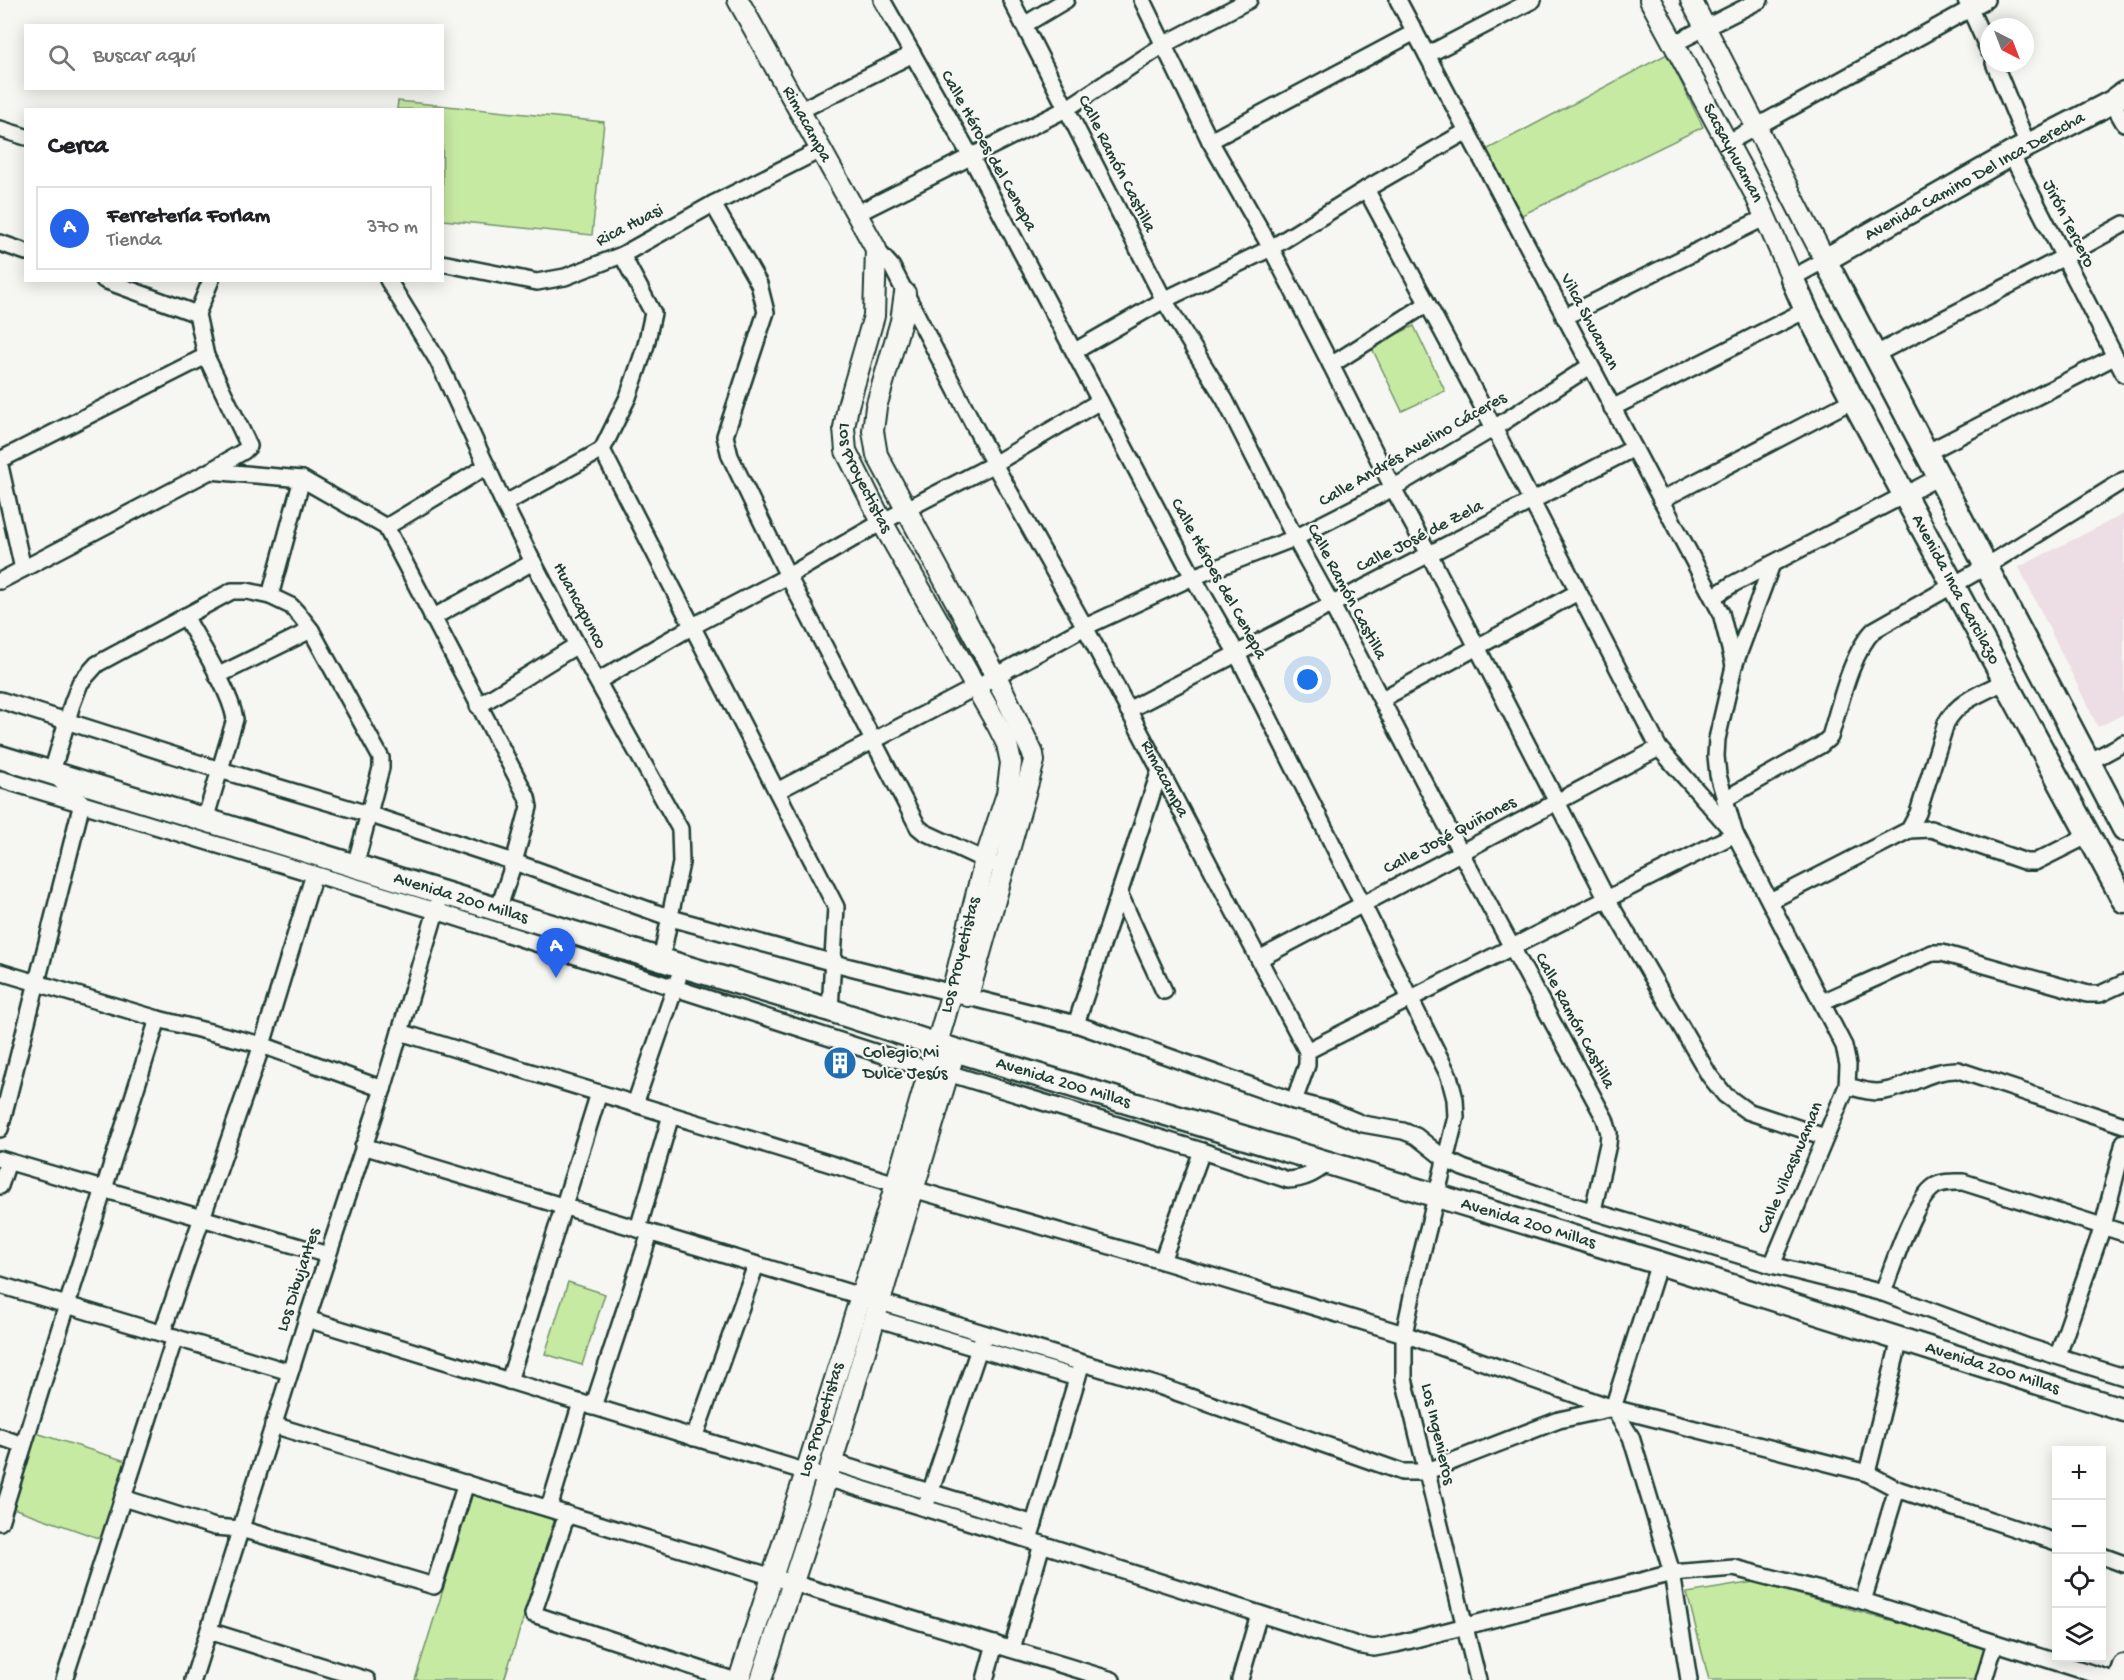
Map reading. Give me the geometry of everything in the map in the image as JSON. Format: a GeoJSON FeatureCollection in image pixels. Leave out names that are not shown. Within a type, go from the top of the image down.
{"type":"FeatureCollection","features":[{"type":"Feature","properties":{"kind":"main road","name":"Avenida Camino Del Inca Derecha"},"geometry":{"type":"LineString","coordinates":[[1825,260],[2020,150],[2118,98]]}},
{"type":"Feature","properties":{"kind":"main road","name":"Avenida Inca Garcilazo"},"geometry":{"type":"LineString","coordinates":[[1825,260],[2124,829]]}},
{"type":"Feature","properties":{"kind":"main road","name":"Avenida Inca Garcilazo"},"geometry":{"type":"LineString","coordinates":[[1792,278],[1852,400],[1954,584],[2124,901]]}},
{"type":"Feature","properties":{"kind":"main road","name":"Avenida 200 Millas"},"geometry":{"type":"LineString","coordinates":[[0,757],[355,866],[439,902],[498,910],[673,971],[830,1010],[1659,1263],[2124,1410]]}},
{"type":"Feature","properties":{"kind":"main road"},"geometry":{"type":"LineString","coordinates":[[2119,1680],[2124,1666]]}},
{"type":"Feature","properties":{"kind":"street","name":"Rimacampa"},"geometry":{"type":"LineString","coordinates":[[738,0],[876,249],[892,267],[994,464],[1084,627],[1307,1051]]}},
{"type":"Feature","properties":{"kind":"street","name":"Calle Héroes del Cenepa"},"geometry":{"type":"LineString","coordinates":[[882,0],[970,155],[1193,577],[1237,654],[1449,1076],[1455,1099],[1456,1117],[1436,1195]]}},
{"type":"Feature","properties":{"kind":"street","name":"Calle Ramón Castilla"},"geometry":{"type":"LineString","coordinates":[[1011,0],[1164,300],[1225,400],[1295,538],[1605,1119],[1609,1133],[1608,1144],[1593,1210]]}},
{"type":"Feature","properties":{"kind":"street"},"geometry":{"type":"LineString","coordinates":[[1023,25],[1066,0]]}},
{"type":"Feature","properties":{"kind":"street"},"geometry":{"type":"LineString","coordinates":[[1142,0],[1210,141],[1271,248],[1607,899],[1709,1075],[1725,1095],[1747,1111],[1825,1137]]}},
{"type":"Feature","properties":{"kind":"street"},"geometry":{"type":"LineString","coordinates":[[856,214],[1066,109],[1165,44],[1249,0]]}},
{"type":"Feature","properties":{"kind":"street","name":"Vilca Shuaman"},"geometry":{"type":"LineString","coordinates":[[1398,0],[1713,597],[1721,613],[1734,666]]}},
{"type":"Feature","properties":{"kind":"street"},"geometry":{"type":"LineString","coordinates":[[1427,56],[1533,0]]}},
{"type":"Feature","properties":{"kind":"street","name":"Sacsayhuaman"},"geometry":{"type":"LineString","coordinates":[[1650,0],[1766,217],[1792,278]]}},
{"type":"Feature","properties":{"kind":"street"},"geometry":{"type":"LineString","coordinates":[[1691,0],[1825,260],[1792,278]]}},
{"type":"Feature","properties":{"kind":"street"},"geometry":{"type":"LineString","coordinates":[[1673,44],[1760,0]]}},
{"type":"Feature","properties":{"kind":"street"},"geometry":{"type":"LineString","coordinates":[[1727,143],[1969,4],[1986,0]]}},
{"type":"Feature","properties":{"kind":"street"},"geometry":{"type":"LineString","coordinates":[[1969,4],[1980,30]]}},
{"type":"Feature","properties":{"kind":"street"},"geometry":{"type":"LineString","coordinates":[[1210,141],[1415,32]]}},
{"type":"Feature","properties":{"kind":"street"},"geometry":{"type":"LineString","coordinates":[[801,110],[913,54]]}},
{"type":"Feature","properties":{"kind":"street","name":"Jirón Tercero"},"geometry":{"type":"LineString","coordinates":[[1997,72],[2020,150],[2064,257],[2116,349],[2124,374]]}},
{"type":"Feature","properties":{"kind":"street"},"geometry":{"type":"LineString","coordinates":[[2118,98],[2124,123]]}},
{"type":"Feature","properties":{"kind":"street"},"geometry":{"type":"LineString","coordinates":[[0,129],[24,136]]}},
{"type":"Feature","properties":{"kind":"street"},"geometry":{"type":"LineString","coordinates":[[1075,351],[1164,300],[1271,248],[1366,189],[1467,131]]}},
{"type":"Feature","properties":{"kind":"street","name":"Rica Huasi"},"geometry":{"type":"LineString","coordinates":[[444,263],[537,282],[565,277],[622,255],[713,204],[822,149]]}},
{"type":"Feature","properties":{"kind":"street"},"geometry":{"type":"LineString","coordinates":[[1366,189],[1494,428],[1659,748],[1735,834]]}},
{"type":"Feature","properties":{"kind":"street"},"geometry":{"type":"LineString","coordinates":[[713,204],[759,284],[766,312],[725,436],[730,456],[788,576],[918,827],[924,832],[1004,869]]}},
{"type":"Feature","properties":{"kind":"street"},"geometry":{"type":"LineString","coordinates":[[1564,317],[1766,217]]}},
{"type":"Feature","properties":{"kind":"street"},"geometry":{"type":"LineString","coordinates":[[1874,355],[2124,224]]}},
{"type":"Feature","properties":{"kind":"street"},"geometry":{"type":"LineString","coordinates":[[0,243],[24,251]]}},
{"type":"Feature","properties":{"kind":"street","name":"Los Proyectistas"},"geometry":{"type":"LineString","coordinates":[[739,1680],[806,1472],[872,1306],[960,994],[985,860],[1006,794],[1011,763],[1007,744],[882,522],[846,451],[844,428],[848,406],[874,316],[876,249]]}},
{"type":"Feature","properties":{"kind":"street"},"geometry":{"type":"LineString","coordinates":[[504,504],[602,450],[628,397],[646,345],[653,313],[622,255]]}},
{"type":"Feature","properties":{"kind":"street"},"geometry":{"type":"LineString","coordinates":[[109,282],[197,314]]}},
{"type":"Feature","properties":{"kind":"street"},"geometry":{"type":"LineString","coordinates":[[0,581],[210,471],[249,446],[206,356],[197,314],[210,282]]}},
{"type":"Feature","properties":{"kind":"street","name":"Huancapunco"},"geometry":{"type":"LineString","coordinates":[[389,282],[438,361],[533,562],[680,829],[681,863],[671,918],[673,971],[635,1104]]}},
{"type":"Feature","properties":{"kind":"street"},"geometry":{"type":"LineString","coordinates":[[905,293],[901,321],[891,347],[876,407],[873,431],[877,455],[996,676],[1033,754],[1034,761],[1004,869],[960,994]]}},
{"type":"Feature","properties":{"kind":"street"},"geometry":{"type":"LineString","coordinates":[[1331,364],[1426,304]]}},
{"type":"Feature","properties":{"kind":"street"},"geometry":{"type":"LineString","coordinates":[[1612,408],[1806,310]]}},
{"type":"Feature","properties":{"kind":"street"},"geometry":{"type":"LineString","coordinates":[[1926,453],[2116,349]]}},
{"type":"Feature","properties":{"kind":"street"},"geometry":{"type":"LineString","coordinates":[[0,460],[206,356]]}},
{"type":"Feature","properties":{"kind":"street","name":"Calle Andrés Avelino Cáceres"},"geometry":{"type":"LineString","coordinates":[[777,791],[976,687],[1084,627],[1193,577],[1295,538],[1393,488],[1494,428],[1590,366]]}},
{"type":"Feature","properties":{"kind":"street"},"geometry":{"type":"LineString","coordinates":[[1661,500],[1852,400]]}},
{"type":"Feature","properties":{"kind":"street"},"geometry":{"type":"LineString","coordinates":[[598,681],[882,522],[994,464],[1100,401]]}},
{"type":"Feature","properties":{"kind":"street","name":"Calle José de Zela"},"geometry":{"type":"LineString","coordinates":[[1128,710],[1634,448]]}},
{"type":"Feature","properties":{"kind":"street"},"geometry":{"type":"LineString","coordinates":[[602,450],[836,907],[830,1010]]}},
{"type":"Feature","properties":{"kind":"street"},"geometry":{"type":"LineString","coordinates":[[0,466],[23,569]]}},
{"type":"Feature","properties":{"kind":"street"},"geometry":{"type":"LineString","coordinates":[[386,527],[487,466]]}},
{"type":"Feature","properties":{"kind":"street"},"geometry":{"type":"LineString","coordinates":[[210,471],[302,479],[386,527],[527,797],[529,807],[498,910]]}},
{"type":"Feature","properties":{"kind":"street"},"geometry":{"type":"LineString","coordinates":[[1713,597],[1939,477]]}},
{"type":"Feature","properties":{"kind":"street"},"geometry":{"type":"LineString","coordinates":[[270,596],[302,479]]}},
{"type":"Feature","properties":{"kind":"street"},"geometry":{"type":"LineString","coordinates":[[1725,799],[1821,745],[1830,737],[1857,654],[1865,639],[1874,630],[1985,567],[2124,480]]}},
{"type":"Feature","properties":{"kind":"street"},"geometry":{"type":"LineString","coordinates":[[432,618],[533,562]]}},
{"type":"Feature","properties":{"kind":"street"},"geometry":{"type":"LineString","coordinates":[[1772,564],[1734,666],[1720,722],[1716,756],[1718,775],[1735,834],[1844,1046],[1848,1065],[1847,1086],[1869,1092],[1886,1091],[1930,1074],[1945,1070],[1958,1070],[2124,1125]]}},
{"type":"Feature","properties":{"kind":"street"},"geometry":{"type":"LineString","coordinates":[[82,803],[52,772],[66,721],[80,684],[97,664],[232,591],[247,591],[270,596],[291,606],[311,630],[381,758],[381,768],[355,866]]}},
{"type":"Feature","properties":{"kind":"street"},"geometry":{"type":"LineString","coordinates":[[1382,699],[1578,592]]}},
{"type":"Feature","properties":{"kind":"street"},"geometry":{"type":"LineString","coordinates":[[185,616],[217,676],[235,719],[206,820]]}},
{"type":"Feature","properties":{"kind":"street"},"geometry":{"type":"LineString","coordinates":[[217,676],[311,630]]}},
{"type":"Feature","properties":{"kind":"street"},"geometry":{"type":"LineString","coordinates":[[478,706],[577,645]]}},
{"type":"Feature","properties":{"kind":"street"},"geometry":{"type":"LineString","coordinates":[[1909,830],[1918,813],[1946,723],[1952,712],[1960,704],[2006,681]]}},
{"type":"Feature","properties":{"kind":"street"},"geometry":{"type":"LineString","coordinates":[[0,700],[220,771],[368,814],[514,862],[671,918],[834,963],[1076,1024],[1294,1101],[1329,1110],[1363,1124],[1403,1131],[1416,1137],[1445,1159],[1478,1174],[1551,1199],[1772,1265],[1883,1293],[2028,1347],[2124,1377]]}},
{"type":"Feature","properties":{"kind":"street"},"geometry":{"type":"LineString","coordinates":[[2089,762],[2124,743]]}},
{"type":"Feature","properties":{"kind":"street","name":"Calle José Quiñones"},"geometry":{"type":"LineString","coordinates":[[1258,959],[1659,748]]}},
{"type":"Feature","properties":{"kind":"street"},"geometry":{"type":"LineString","coordinates":[[1076,1024],[1160,770]]}},
{"type":"Feature","properties":{"kind":"street"},"geometry":{"type":"LineString","coordinates":[[0,779],[314,874],[439,902],[673,971],[939,1071],[1202,1151],[1288,1180],[1309,1176],[1328,1163]]}},
{"type":"Feature","properties":{"kind":"street"},"geometry":{"type":"LineString","coordinates":[[0,1129],[82,803]]}},
{"type":"Feature","properties":{"kind":"street"},"geometry":{"type":"LineString","coordinates":[[1770,901],[1909,830],[1931,829],[2026,862],[2035,862],[2089,835]]}},
{"type":"Feature","properties":{"kind":"street"},"geometry":{"type":"LineString","coordinates":[[1294,1101],[1307,1065],[1307,1051],[1735,834]]}},
{"type":"Feature","properties":{"kind":"street"},"geometry":{"type":"LineString","coordinates":[[64,1680],[123,1498],[201,1218],[261,1045],[314,874]]}},
{"type":"Feature","properties":{"kind":"street"},"geometry":{"type":"LineString","coordinates":[[1119,893],[1164,991]]}},
{"type":"Feature","properties":{"kind":"street","name":"Los Dibujantes"},"geometry":{"type":"LineString","coordinates":[[193,1680],[307,1319],[383,1089],[439,902]]}},
{"type":"Feature","properties":{"kind":"street"},"geometry":{"type":"LineString","coordinates":[[1822,1002],[1932,953],[1942,953],[2088,994],[2100,994],[2124,982]]}},
{"type":"Feature","properties":{"kind":"street"},"geometry":{"type":"LineString","coordinates":[[0,972],[158,1019],[261,1045],[383,1089]]}},
{"type":"Feature","properties":{"kind":"street"},"geometry":{"type":"LineString","coordinates":[[0,1521],[158,1019]]}},
{"type":"Feature","properties":{"kind":"street"},"geometry":{"type":"LineString","coordinates":[[400,1032],[904,1186],[1404,1334],[1613,1408],[1866,1473],[1897,1489],[2052,1541]]}},
{"type":"Feature","properties":{"kind":"street","name":"Calle Vilcashuaman"},"geometry":{"type":"LineString","coordinates":[[1772,1265],[1847,1086]]}},
{"type":"Feature","properties":{"kind":"street"},"geometry":{"type":"LineString","coordinates":[[509,1381],[600,1093]]}},
{"type":"Feature","properties":{"kind":"street"},"geometry":{"type":"LineString","coordinates":[[549,1508],[587,1405],[644,1231],[671,1115]]}},
{"type":"Feature","properties":{"kind":"street"},"geometry":{"type":"LineString","coordinates":[[2058,1355],[2103,1226],[2124,1142]]}},
{"type":"Feature","properties":{"kind":"street"},"geometry":{"type":"LineString","coordinates":[[363,1146],[756,1265],[981,1341],[1079,1370],[1159,1386],[1402,1472],[1425,1472],[1559,1420],[1613,1408]]}},
{"type":"Feature","properties":{"kind":"street"},"geometry":{"type":"LineString","coordinates":[[1162,1261],[1202,1151]]}},
{"type":"Feature","properties":{"kind":"street"},"geometry":{"type":"LineString","coordinates":[[0,1186],[4,1160],[328,1255]]}},
{"type":"Feature","properties":{"kind":"street"},"geometry":{"type":"LineString","coordinates":[[1883,1293],[1894,1260],[1924,1195],[1936,1186],[1948,1182],[1963,1182],[2124,1233]]}},
{"type":"Feature","properties":{"kind":"street","name":"Los Ingenieros"},"geometry":{"type":"LineString","coordinates":[[1436,1195],[1404,1334],[1404,1379],[1425,1472],[1478,1680]]}},
{"type":"Feature","properties":{"kind":"street"},"geometry":{"type":"LineString","coordinates":[[1659,1263],[1613,1408],[1631,1437],[1672,1573],[1689,1680]]}},
{"type":"Feature","properties":{"kind":"street"},"geometry":{"type":"LineString","coordinates":[[694,1438],[756,1265]]}},
{"type":"Feature","properties":{"kind":"street"},"geometry":{"type":"LineString","coordinates":[[0,1285],[290,1372]]}},
{"type":"Feature","properties":{"kind":"street"},"geometry":{"type":"LineString","coordinates":[[761,1680],[830,1470],[872,1306]]}},
{"type":"Feature","properties":{"kind":"street"},"geometry":{"type":"LineString","coordinates":[[307,1319],[806,1472],[830,1470],[930,1491],[1034,1524]]}},
{"type":"Feature","properties":{"kind":"street"},"geometry":{"type":"LineString","coordinates":[[1866,1473],[1900,1339]]}},
{"type":"Feature","properties":{"kind":"street"},"geometry":{"type":"LineString","coordinates":[[925,1508],[981,1341]]}},
{"type":"Feature","properties":{"kind":"street"},"geometry":{"type":"LineString","coordinates":[[1012,1649],[1035,1542],[1034,1524],[1079,1370]]}},
{"type":"Feature","properties":{"kind":"street"},"geometry":{"type":"LineString","coordinates":[[273,1425],[794,1582],[1102,1678]]}},
{"type":"Feature","properties":{"kind":"street"},"geometry":{"type":"LineString","coordinates":[[0,1437],[23,1445]]}},
{"type":"Feature","properties":{"kind":"street"},"geometry":{"type":"LineString","coordinates":[[830,1470],[925,1508],[1357,1645],[1374,1648],[1672,1573],[1734,1568],[1863,1601],[2113,1680]]}},
{"type":"Feature","properties":{"kind":"street"},"geometry":{"type":"LineString","coordinates":[[123,1498],[215,1527],[241,1529],[434,1586],[466,1484]]}},
{"type":"Feature","properties":{"kind":"street"},"geometry":{"type":"LineString","coordinates":[[1863,1601],[1897,1489]]}},
{"type":"Feature","properties":{"kind":"street"},"geometry":{"type":"LineString","coordinates":[[567,1514],[533,1614],[733,1680]]}},
{"type":"Feature","properties":{"kind":"street"},"geometry":{"type":"LineString","coordinates":[[2106,1558],[2124,1564]]}},
{"type":"Feature","properties":{"kind":"street"},"geometry":{"type":"LineString","coordinates":[[1240,1680],[1259,1614]]}},
{"type":"Feature","properties":{"kind":"street"},"geometry":{"type":"LineString","coordinates":[[209,1631],[367,1680]]}},
{"type":"Feature","properties":{"kind":"street"},"geometry":{"type":"LineString","coordinates":[[1984,1680],[1995,1643]]}},
{"type":"Feature","properties":{"kind":"street"},"geometry":{"type":"LineString","coordinates":[[985,1680],[995,1644]]}},
{"type":"Feature","properties":{"kind":"shaded area"},"geometry":{"type":"Polygon","coordinates":[[[2124,514],[2124,714],[2098,727],[2019,567],[2124,514]]]}},
{"type":"Feature","properties":{"kind":"green space"},"geometry":{"type":"Polygon","coordinates":[[[1667,54],[1703,127],[1522,215],[1486,150],[1667,54]]]}},
{"type":"Feature","properties":{"kind":"green space"},"geometry":{"type":"Polygon","coordinates":[[[398,101],[604,122],[592,235],[444,220],[444,108],[397,108],[398,101]]]}},
{"type":"Feature","properties":{"kind":"green space"},"geometry":{"type":"Polygon","coordinates":[[[1414,326],[1445,391],[1402,411],[1371,346],[1414,326]]]}},
{"type":"Feature","properties":{"kind":"green space"},"geometry":{"type":"Polygon","coordinates":[[[568,1282],[605,1294],[582,1365],[545,1354],[568,1282]]]}},
{"type":"Feature","properties":{"kind":"green space"},"geometry":{"type":"Polygon","coordinates":[[[33,1432],[126,1461],[101,1539],[13,1508],[33,1432]]]}},
{"type":"Feature","properties":{"kind":"green space"},"geometry":{"type":"Polygon","coordinates":[[[473,1493],[555,1518],[504,1680],[415,1680],[473,1493]]]}},
{"type":"Feature","properties":{"kind":"green space"},"geometry":{"type":"Polygon","coordinates":[[[1754,1582],[1986,1647],[1976,1680],[1709,1680],[1687,1593],[1754,1582]]]}},
{"type":"Feature","properties":{"kind":"place","name":"Ferretería Forlam"},"geometry":{"type":"Point","coordinates":[556,978]}},
{"type":"Feature","properties":{"kind":"place","name":"Colegio Mi Dulce Jesús"},"geometry":{"type":"Point","coordinates":[840,1063]}}]}
